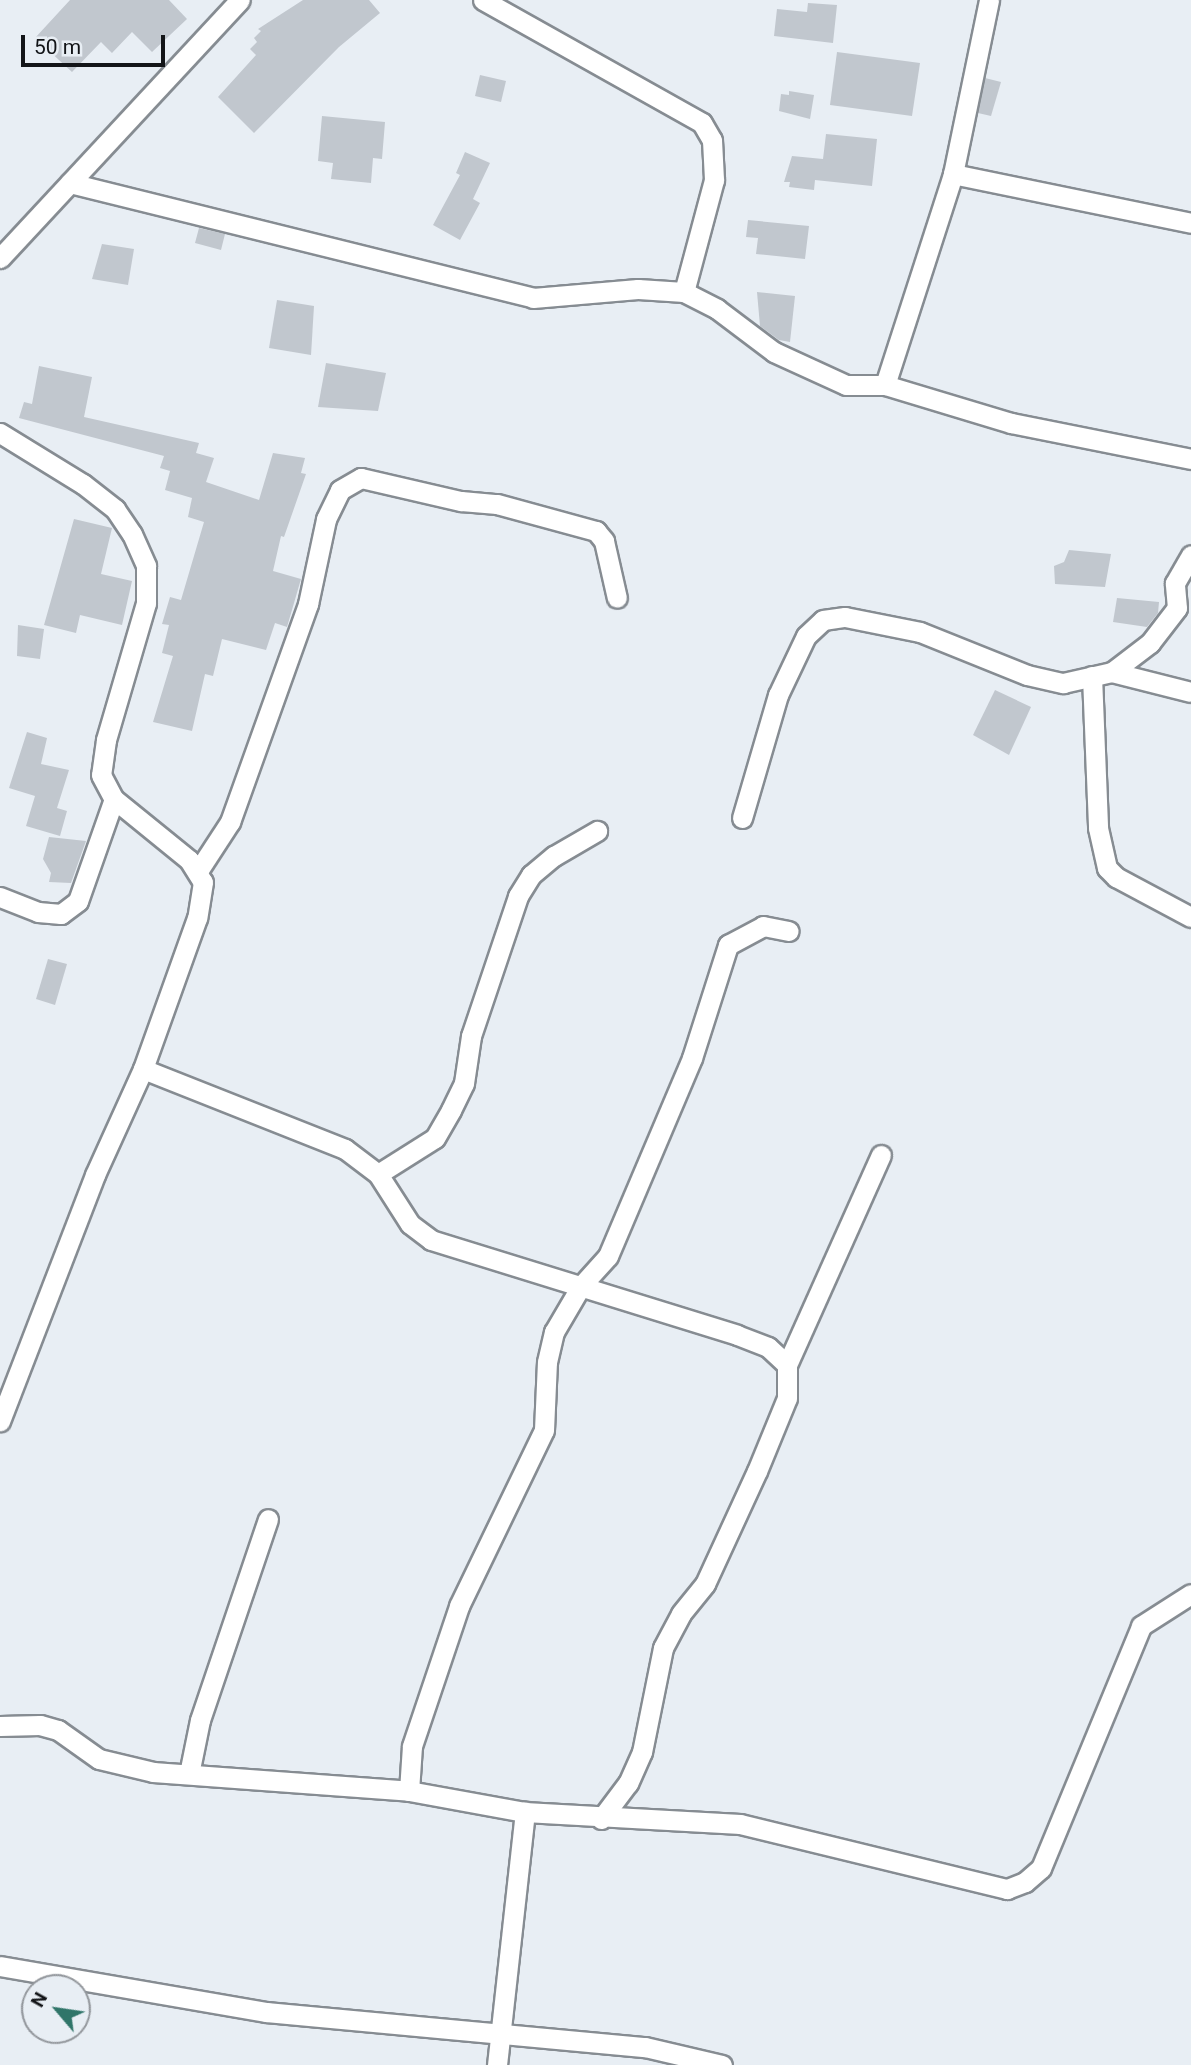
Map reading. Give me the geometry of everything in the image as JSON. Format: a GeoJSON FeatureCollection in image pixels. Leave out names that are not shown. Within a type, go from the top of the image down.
{"type":"FeatureCollection","features":[{"type":"Feature","properties":{"kind":"street"},"geometry":{"type":"LineString","coordinates":[[0,258],[240,0]]}},
{"type":"Feature","properties":{"kind":"street"},"geometry":{"type":"LineString","coordinates":[[483,0],[702,123],[712,140],[714,180],[684,292]]}},
{"type":"Feature","properties":{"kind":"street"},"geometry":{"type":"LineString","coordinates":[[885,385],[953,174],[989,0]]}},
{"type":"Feature","properties":{"kind":"street"},"geometry":{"type":"LineString","coordinates":[[953,174],[1191,223]]}},
{"type":"Feature","properties":{"kind":"street"},"geometry":{"type":"LineString","coordinates":[[70,183],[533,298],[611,290],[684,292],[812,373],[846,384],[885,385],[1011,423],[1191,458]]}},
{"type":"Feature","properties":{"kind":"street"},"geometry":{"type":"LineString","coordinates":[[0,433],[83,484],[115,509],[146,566],[146,603],[101,775],[114,799],[198,871],[203,882],[197,918],[143,1069],[95,1175],[0,1421]]}},
{"type":"Feature","properties":{"kind":"street"},"geometry":{"type":"LineString","coordinates":[[198,871],[230,822],[308,604],[326,519],[340,490],[361,478],[461,501],[497,504],[596,531],[604,541],[617,598]]}},
{"type":"Feature","properties":{"kind":"street"},"geometry":{"type":"LineString","coordinates":[[1112,672],[1168,624],[1177,608],[1175,583],[1191,555]]}},
{"type":"Feature","properties":{"kind":"street"},"geometry":{"type":"LineString","coordinates":[[742,818],[778,695],[806,636],[823,620],[845,617],[920,632],[1020,673],[1063,683],[1112,672],[1191,692]]}},
{"type":"Feature","properties":{"kind":"street"},"geometry":{"type":"LineString","coordinates":[[1092,676],[1098,828],[1107,868],[1116,877],[1191,917]]}},
{"type":"Feature","properties":{"kind":"street"},"geometry":{"type":"LineString","coordinates":[[0,897],[38,912],[61,914],[78,901],[114,799]]}},
{"type":"Feature","properties":{"kind":"street"},"geometry":{"type":"LineString","coordinates":[[378,1174],[435,1138],[451,1110],[464,1083],[471,1036],[503,933],[531,875],[568,846],[597,831]]}},
{"type":"Feature","properties":{"kind":"street"},"geometry":{"type":"LineString","coordinates":[[409,1791],[412,1746],[459,1606],[544,1430],[547,1362],[554,1332],[580,1286],[608,1256],[692,1058],[728,945],[763,926],[789,930]]}},
{"type":"Feature","properties":{"kind":"street"},"geometry":{"type":"LineString","coordinates":[[143,1069],[345,1149],[378,1174],[410,1224],[431,1240],[758,1343],[787,1365]]}},
{"type":"Feature","properties":{"kind":"street"},"geometry":{"type":"LineString","coordinates":[[601,1819],[628,1783],[642,1752],[663,1648],[681,1614],[705,1584],[757,1471],[787,1398],[787,1365],[881,1155]]}},
{"type":"Feature","properties":{"kind":"street"},"geometry":{"type":"LineString","coordinates":[[189,1774],[200,1720],[268,1519]]}},
{"type":"Feature","properties":{"kind":"street"},"geometry":{"type":"LineString","coordinates":[[0,1726],[40,1725],[58,1730],[99,1759],[189,1774],[409,1791],[524,1812],[601,1819],[740,1824],[1007,1889],[1025,1882],[1041,1868],[1128,1647],[1141,1626],[1191,1594]]}},
{"type":"Feature","properties":{"kind":"street"},"geometry":{"type":"LineString","coordinates":[[496,2065],[502,2032],[524,1812]]}},
{"type":"Feature","properties":{"kind":"street"},"geometry":{"type":"LineString","coordinates":[[0,1966],[265,2012],[645,2047],[722,2065]]}},
{"type":"Feature","properties":{"kind":"building"},"geometry":{"type":"Polygon","coordinates":[[[70,0],[169,0],[187,19],[152,52],[132,32],[112,53],[101,42],[72,72],[35,38],[70,0]]]}},
{"type":"Feature","properties":{"kind":"building"},"geometry":{"type":"Polygon","coordinates":[[[303,0],[369,0],[380,13],[339,47],[254,133],[218,97],[256,55],[250,49],[257,42],[254,38],[261,31],[258,29],[303,0]]]}},
{"type":"Feature","properties":{"kind":"building"},"geometry":{"type":"Polygon","coordinates":[[[808,3],[837,5],[833,43],[774,36],[777,9],[807,12],[808,3]]]}},
{"type":"Feature","properties":{"kind":"building"},"geometry":{"type":"Polygon","coordinates":[[[837,52],[920,63],[912,116],[830,105],[837,52]]]}},
{"type":"Feature","properties":{"kind":"building"},"geometry":{"type":"Polygon","coordinates":[[[480,75],[506,81],[501,102],[475,96],[480,75]]]}},
{"type":"Feature","properties":{"kind":"building"},"geometry":{"type":"Polygon","coordinates":[[[985,78],[1001,82],[991,116],[978,113],[985,78]]]}},
{"type":"Feature","properties":{"kind":"building"},"geometry":{"type":"Polygon","coordinates":[[[789,91],[814,95],[810,119],[779,111],[781,94],[789,95],[789,91]]]}},
{"type":"Feature","properties":{"kind":"building"},"geometry":{"type":"Polygon","coordinates":[[[322,116],[385,122],[382,159],[373,158],[371,183],[331,179],[333,163],[318,161],[322,116]]]}},
{"type":"Feature","properties":{"kind":"building"},"geometry":{"type":"Polygon","coordinates":[[[826,134],[877,139],[872,186],[815,180],[814,190],[789,187],[790,182],[784,182],[792,156],[823,159],[826,134]]]}},
{"type":"Feature","properties":{"kind":"building"},"geometry":{"type":"Polygon","coordinates":[[[465,152],[490,163],[473,199],[480,203],[460,240],[433,225],[460,175],[456,173],[465,152]]]}},
{"type":"Feature","properties":{"kind":"building"},"geometry":{"type":"Polygon","coordinates":[[[748,220],[809,226],[805,259],[756,254],[758,238],[746,237],[748,220]]]}},
{"type":"Feature","properties":{"kind":"building"},"geometry":{"type":"Polygon","coordinates":[[[199,228],[225,234],[221,250],[195,243],[199,228]]]}},
{"type":"Feature","properties":{"kind":"building"},"geometry":{"type":"Polygon","coordinates":[[[102,244],[134,249],[128,285],[92,279],[102,244]]]}},
{"type":"Feature","properties":{"kind":"building"},"geometry":{"type":"Polygon","coordinates":[[[757,292],[795,296],[790,342],[779,340],[760,326],[757,292]]]}},
{"type":"Feature","properties":{"kind":"building"},"geometry":{"type":"Polygon","coordinates":[[[277,300],[314,306],[311,355],[269,348],[277,300]]]}},
{"type":"Feature","properties":{"kind":"building"},"geometry":{"type":"Polygon","coordinates":[[[326,363],[386,373],[378,411],[318,407],[326,363]]]}},
{"type":"Feature","properties":{"kind":"building"},"geometry":{"type":"Polygon","coordinates":[[[39,366],[92,377],[84,417],[199,443],[196,453],[214,458],[206,482],[259,500],[273,453],[305,458],[301,473],[306,474],[284,537],[281,536],[273,571],[301,579],[287,627],[275,623],[266,650],[222,639],[213,676],[205,674],[192,731],[153,722],[173,656],[162,653],[169,625],[162,624],[170,597],[181,600],[204,522],[188,517],[192,498],[165,490],[170,471],[160,468],[164,456],[19,418],[24,402],[32,404],[39,366]]]}},
{"type":"Feature","properties":{"kind":"building"},"geometry":{"type":"Polygon","coordinates":[[[74,519],[112,528],[101,574],[132,581],[122,625],[80,615],[76,633],[44,625],[74,519]]]}},
{"type":"Feature","properties":{"kind":"building"},"geometry":{"type":"Polygon","coordinates":[[[1069,550],[1111,554],[1105,587],[1055,584],[1054,566],[1064,562],[1069,550]]]}},
{"type":"Feature","properties":{"kind":"building"},"geometry":{"type":"Polygon","coordinates":[[[1117,598],[1159,602],[1158,613],[1147,627],[1113,622],[1117,598]]]}},
{"type":"Feature","properties":{"kind":"building"},"geometry":{"type":"Polygon","coordinates":[[[18,625],[44,629],[40,659],[17,656],[18,625]]]}},
{"type":"Feature","properties":{"kind":"building"},"geometry":{"type":"Polygon","coordinates":[[[995,690],[1031,707],[1009,755],[973,735],[995,690]]]}},
{"type":"Feature","properties":{"kind":"building"},"geometry":{"type":"Polygon","coordinates":[[[27,732],[47,738],[41,764],[69,770],[57,808],[67,811],[60,836],[26,826],[35,796],[9,788],[27,732]]]}},
{"type":"Feature","properties":{"kind":"building"},"geometry":{"type":"Polygon","coordinates":[[[49,837],[86,841],[71,883],[49,882],[51,873],[43,859],[49,837]]]}},
{"type":"Feature","properties":{"kind":"building"},"geometry":{"type":"Polygon","coordinates":[[[48,959],[67,964],[55,1005],[36,999],[48,959]]]}}]}
